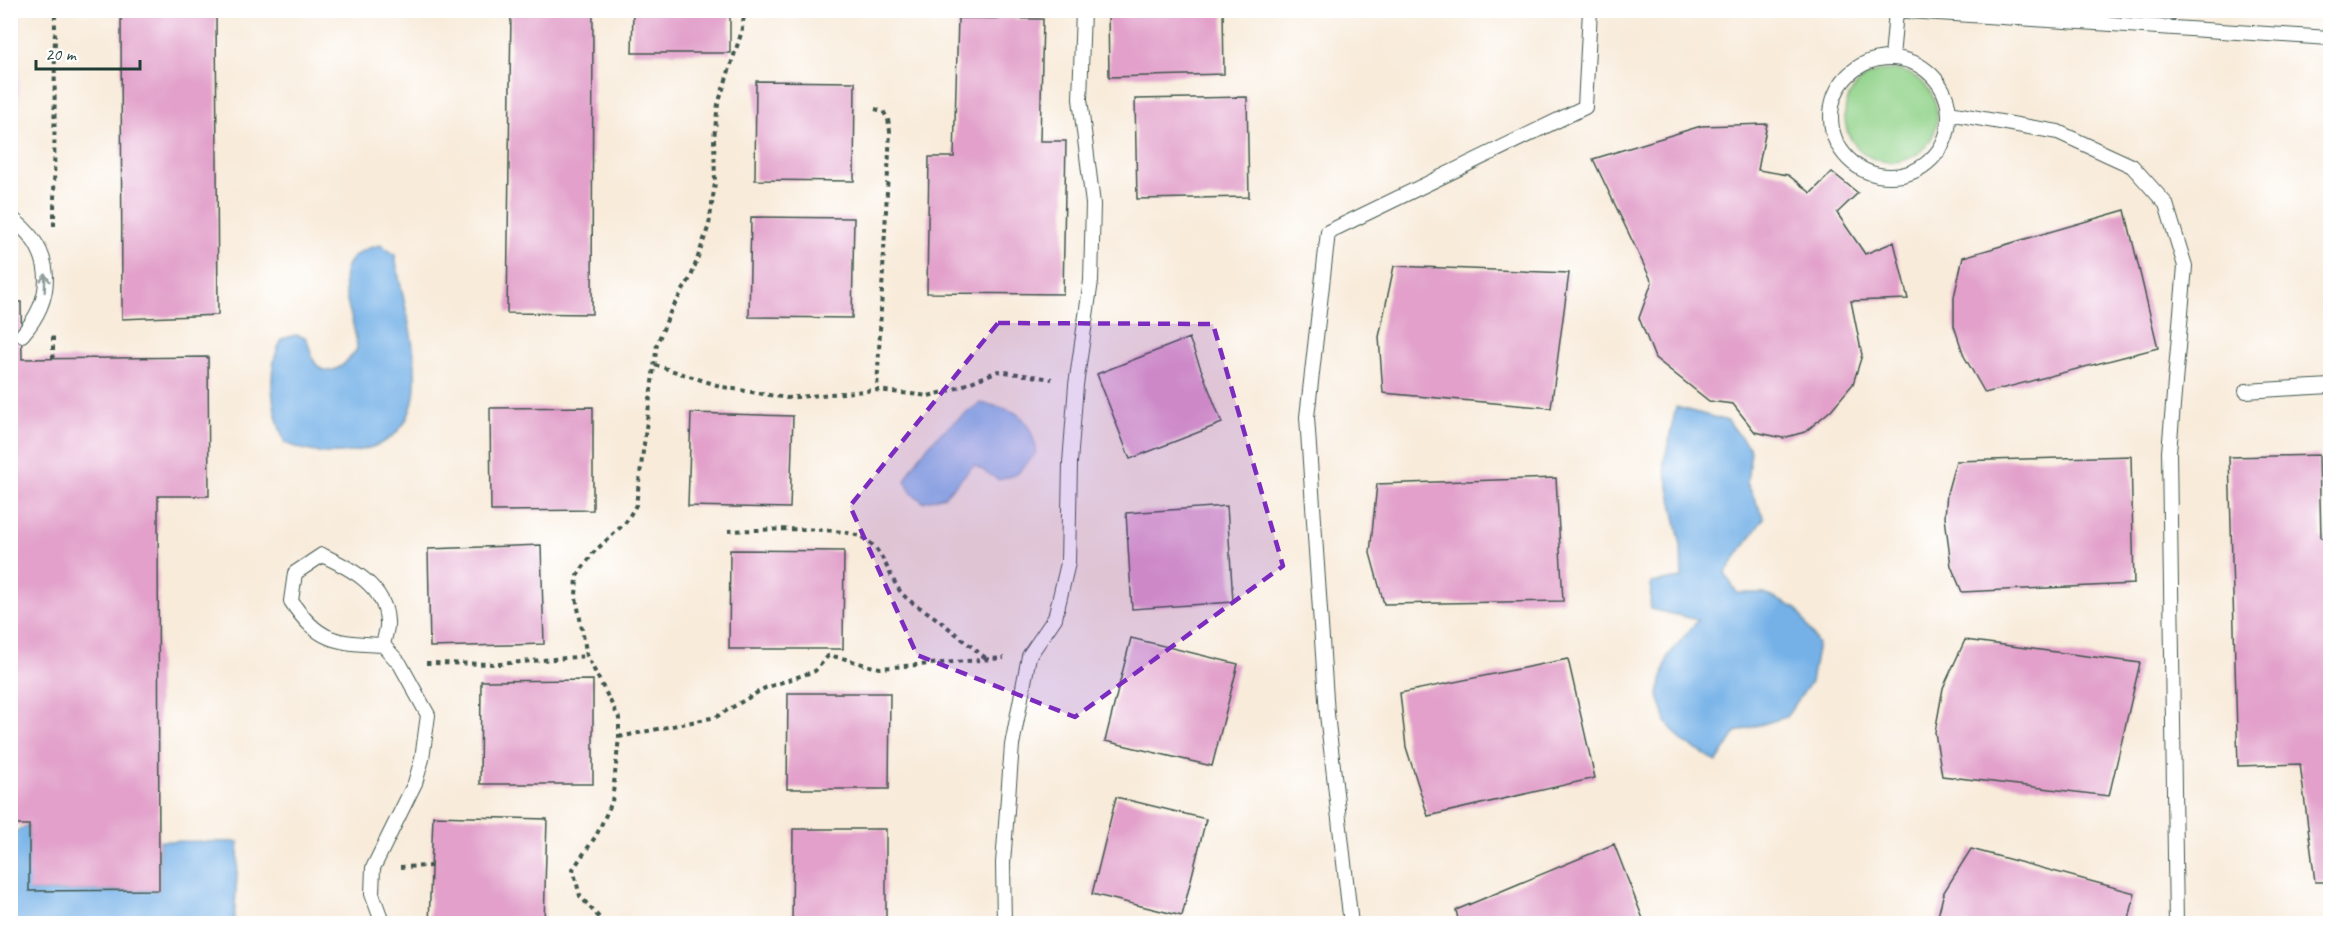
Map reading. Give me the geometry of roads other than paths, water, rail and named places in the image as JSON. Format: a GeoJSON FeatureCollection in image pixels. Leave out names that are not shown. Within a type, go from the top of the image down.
{"type":"FeatureCollection","features":[{"type":"Feature","properties":{"kind":"lane"},"geometry":{"type":"LineString","coordinates":[[1004,924],[1003,863],[1012,745],[1029,656],[1055,618],[1068,563],[1070,464],[1076,385],[1092,281],[1094,204],[1080,99],[1083,10]]}},
{"type":"Feature","properties":{"kind":"lane"},"geometry":{"type":"LineString","coordinates":[[1351,924],[1327,714],[1307,417],[1328,232],[1586,107],[1590,10]]}},
{"type":"Feature","properties":{"kind":"lane"},"geometry":{"type":"LineString","coordinates":[[1891,10],[2331,38]]}},
{"type":"Feature","properties":{"kind":"lane"},"geometry":{"type":"LineString","coordinates":[[1892,58],[1896,11]]}},
{"type":"Feature","properties":{"kind":"lane"},"geometry":{"type":"LineString","coordinates":[[1892,58],[1909,61],[1924,69],[1937,81],[1945,96],[1949,113],[1947,132],[1939,149],[1926,163],[1910,172],[1891,176],[1873,174],[1849,159],[1833,136],[1830,117],[1834,99],[1842,82],[1856,69],[1873,60],[1892,58]]}},
{"type":"Feature","properties":{"kind":"lane"},"geometry":{"type":"LineString","coordinates":[[1949,113],[2058,132],[2132,166],[2166,204],[2185,266],[2169,452],[2176,924]]}},
{"type":"Feature","properties":{"kind":"lane"},"geometry":{"type":"LineString","coordinates":[[10,217],[24,227],[36,241],[44,258],[46,277],[45,295],[39,312],[21,335]]}},
{"type":"Feature","properties":{"kind":"lane"},"geometry":{"type":"LineString","coordinates":[[2246,391],[2331,386]]}},
{"type":"Feature","properties":{"kind":"lane"},"geometry":{"type":"LineString","coordinates":[[383,645],[387,622],[378,594],[353,569],[322,555],[295,573],[291,601],[312,630],[351,644],[383,645],[400,664],[428,715],[422,759],[415,783],[373,868],[372,894],[383,924]]}},
{"type":"Feature","properties":{"kind":"water"},"geometry":{"type":"Polygon","coordinates":[[[381,245],[395,255],[412,339],[415,369],[414,396],[406,421],[389,439],[361,450],[323,453],[304,450],[285,443],[280,431],[272,391],[273,364],[282,339],[296,335],[306,338],[314,361],[319,368],[325,371],[331,371],[343,365],[357,349],[347,302],[345,273],[350,261],[362,251],[381,245]]]}},
{"type":"Feature","properties":{"kind":"water"},"geometry":{"type":"Polygon","coordinates":[[[980,403],[1012,411],[1025,421],[1034,439],[1037,452],[1017,474],[999,480],[974,465],[945,496],[923,502],[911,492],[905,481],[912,468],[937,437],[980,403]]]}},
{"type":"Feature","properties":{"kind":"water"},"geometry":{"type":"Polygon","coordinates":[[[1676,407],[1728,421],[1751,450],[1747,483],[1764,518],[1725,573],[1737,593],[1764,593],[1797,609],[1818,644],[1811,682],[1786,717],[1736,732],[1717,762],[1683,742],[1666,722],[1658,694],[1668,656],[1698,620],[1650,609],[1651,583],[1682,578],[1681,546],[1664,463],[1676,407]]]}},
{"type":"Feature","properties":{"kind":"water"},"geometry":{"type":"Polygon","coordinates":[[[29,825],[30,891],[159,890],[159,841],[239,842],[234,923],[11,923],[10,834],[29,825]]]}}]}
